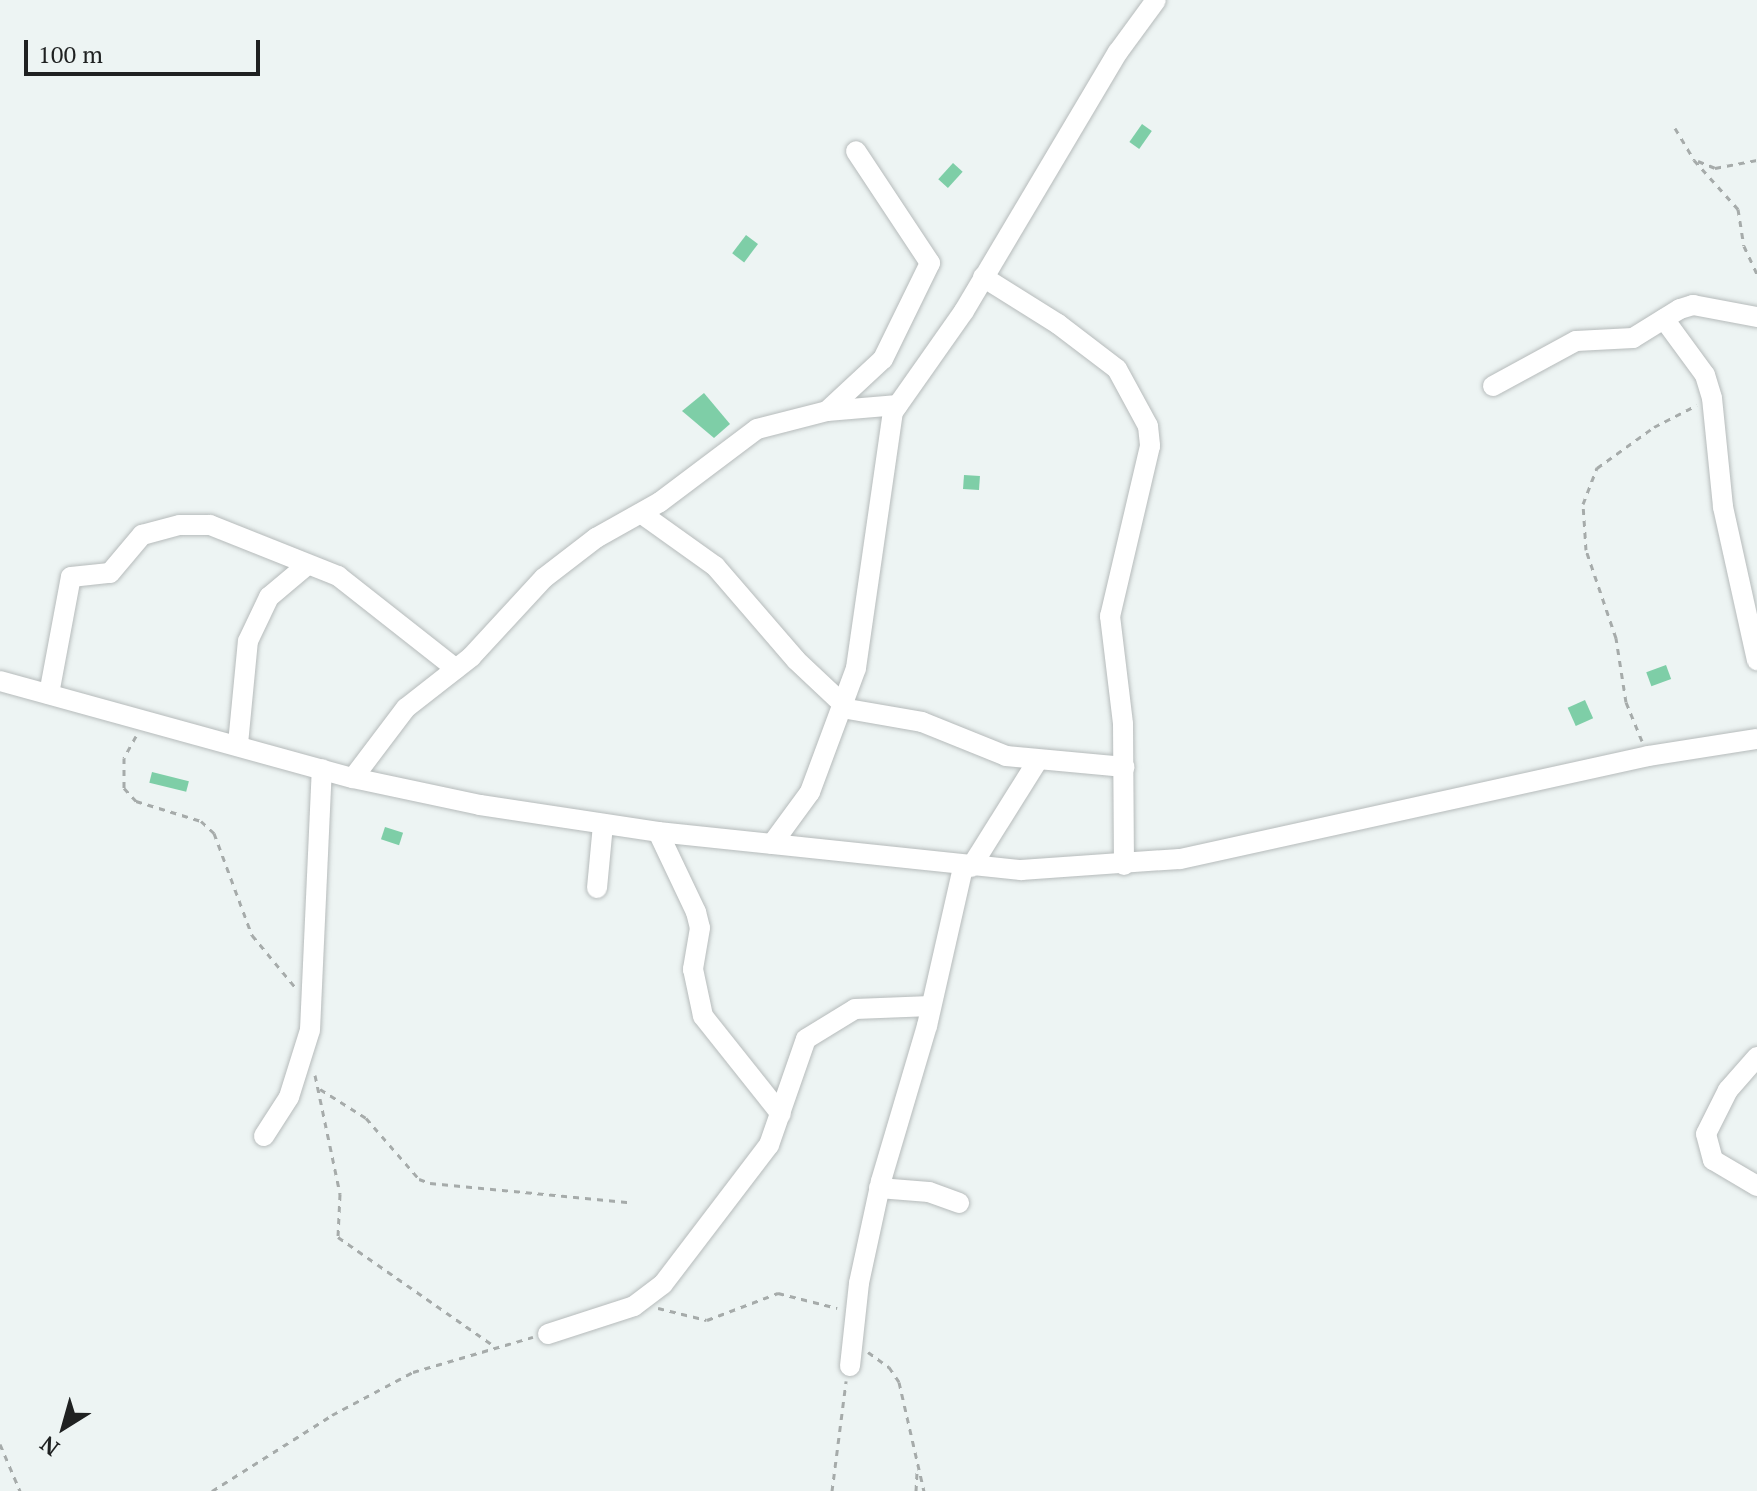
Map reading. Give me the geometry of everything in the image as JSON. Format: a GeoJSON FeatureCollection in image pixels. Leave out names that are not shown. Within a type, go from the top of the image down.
{"type":"FeatureCollection","features":[{"type":"Feature","properties":{"kind":"street"},"geometry":{"type":"LineString","coordinates":[[772,844],[810,792],[856,668],[884,460],[898,405],[983,277],[1118,52],[1156,0]]}},
{"type":"Feature","properties":{"kind":"street"},"geometry":{"type":"LineString","coordinates":[[827,411],[883,359],[930,263],[856,151]]}},
{"type":"Feature","properties":{"kind":"street"},"geometry":{"type":"LineString","coordinates":[[983,277],[1117,369],[1148,426],[1150,446],[1110,616],[1124,767],[1124,865]]}},
{"type":"Feature","properties":{"kind":"street"},"geometry":{"type":"LineString","coordinates":[[1493,386],[1576,341],[1633,338],[1693,305],[1757,317]]}},
{"type":"Feature","properties":{"kind":"street"},"geometry":{"type":"LineString","coordinates":[[1664,319],[1705,375],[1712,398],[1723,507],[1757,660]]}},
{"type":"Feature","properties":{"kind":"street"},"geometry":{"type":"LineString","coordinates":[[353,778],[406,708],[456,669],[514,614],[544,578],[596,538],[642,514],[757,429],[827,411],[898,405]]}},
{"type":"Feature","properties":{"kind":"street"},"geometry":{"type":"LineString","coordinates":[[642,514],[715,566],[788,652],[843,707],[922,722],[1006,756],[1124,767]]}},
{"type":"Feature","properties":{"kind":"street"},"geometry":{"type":"LineString","coordinates":[[49,694],[71,577],[110,573],[142,535],[159,527],[210,525],[360,590],[456,669]]}},
{"type":"Feature","properties":{"kind":"street"},"geometry":{"type":"LineString","coordinates":[[238,744],[248,641],[269,597],[307,565]]}},
{"type":"Feature","properties":{"kind":"street"},"geometry":{"type":"LineString","coordinates":[[0,681],[353,778],[603,825],[967,867],[1066,870],[1180,859],[1429,807],[1648,756],[1757,739]]}},
{"type":"Feature","properties":{"kind":"street"},"geometry":{"type":"LineString","coordinates":[[850,1366],[879,1188],[967,867],[1038,760]]}},
{"type":"Feature","properties":{"kind":"street"},"geometry":{"type":"LineString","coordinates":[[264,1136],[289,1097],[305,1046],[314,1001],[322,769]]}},
{"type":"Feature","properties":{"kind":"street"},"geometry":{"type":"LineString","coordinates":[[597,888],[603,825]]}},
{"type":"Feature","properties":{"kind":"street"},"geometry":{"type":"LineString","coordinates":[[658,832],[696,912],[700,928],[693,969],[703,1016],[781,1114]]}},
{"type":"Feature","properties":{"kind":"street"},"geometry":{"type":"LineString","coordinates":[[548,1334],[639,1302],[663,1284],[761,1158],[781,1114],[793,1064],[806,1039],[825,1023],[855,1009],[931,1006]]}},
{"type":"Feature","properties":{"kind":"street"},"geometry":{"type":"LineString","coordinates":[[1757,1057],[1728,1090],[1706,1134],[1713,1160],[1757,1186]]}},
{"type":"Feature","properties":{"kind":"street"},"geometry":{"type":"LineString","coordinates":[[879,1188],[929,1192],[959,1203]]}},
{"type":"Feature","properties":{"kind":"path"},"geometry":{"type":"LineString","coordinates":[[1675,128],[1694,160],[1738,209],[1744,246],[1757,274]]}},
{"type":"Feature","properties":{"kind":"path"},"geometry":{"type":"LineString","coordinates":[[1694,160],[1715,168],[1757,160]]}},
{"type":"Feature","properties":{"kind":"path"},"geometry":{"type":"LineString","coordinates":[[1648,756],[1626,702],[1616,638],[1586,550],[1583,504],[1587,484],[1612,455],[1712,398]]}},
{"type":"Feature","properties":{"kind":"path"},"geometry":{"type":"LineString","coordinates":[[147,720],[124,758],[124,788],[136,801],[201,821],[214,833],[260,949],[283,978],[314,1001]]}},
{"type":"Feature","properties":{"kind":"path"},"geometry":{"type":"LineString","coordinates":[[305,1046],[319,1088],[340,1194],[338,1237],[494,1346]]}},
{"type":"Feature","properties":{"kind":"path"},"geometry":{"type":"LineString","coordinates":[[319,1088],[366,1118],[419,1179],[430,1183],[629,1202]]}},
{"type":"Feature","properties":{"kind":"path"},"geometry":{"type":"LineString","coordinates":[[639,1302],[707,1320],[778,1293],[841,1309],[854,1333],[899,1382],[924,1491]]}},
{"type":"Feature","properties":{"kind":"path"},"geometry":{"type":"LineString","coordinates":[[212,1491],[332,1415],[413,1372],[494,1346],[548,1334]]}},
{"type":"Feature","properties":{"kind":"path"},"geometry":{"type":"LineString","coordinates":[[832,1491],[850,1366]]}},
{"type":"Feature","properties":{"kind":"path"},"geometry":{"type":"LineString","coordinates":[[0,1444],[20,1491]]}},
{"type":"Feature","properties":{"kind":"path"},"geometry":{"type":"LineString","coordinates":[[916,1491],[917,1467]]}},
{"type":"Feature","properties":{"kind":"building"},"geometry":{"type":"Polygon","coordinates":[[[1142,124],[1152,131],[1139,149],[1129,142],[1142,124]]]}},
{"type":"Feature","properties":{"kind":"building"},"geometry":{"type":"Polygon","coordinates":[[[953,163],[963,172],[948,188],[938,179],[953,163]]]}},
{"type":"Feature","properties":{"kind":"building"},"geometry":{"type":"Polygon","coordinates":[[[746,235],[758,244],[744,262],[732,253],[746,235]]]}},
{"type":"Feature","properties":{"kind":"building"},"geometry":{"type":"Polygon","coordinates":[[[704,393],[730,424],[714,438],[682,411],[704,393]]]}},
{"type":"Feature","properties":{"kind":"building"},"geometry":{"type":"Polygon","coordinates":[[[964,475],[980,476],[979,490],[963,489],[964,475]]]}},
{"type":"Feature","properties":{"kind":"building"},"geometry":{"type":"Polygon","coordinates":[[[1666,665],[1671,679],[1651,686],[1646,672],[1666,665]]]}},
{"type":"Feature","properties":{"kind":"building"},"geometry":{"type":"Polygon","coordinates":[[[1585,700],[1593,718],[1576,726],[1568,708],[1585,700]]]}},
{"type":"Feature","properties":{"kind":"building"},"geometry":{"type":"Polygon","coordinates":[[[152,772],[189,781],[186,792],[149,783],[152,772]]]}},
{"type":"Feature","properties":{"kind":"building"},"geometry":{"type":"Polygon","coordinates":[[[385,827],[403,833],[399,845],[381,839],[385,827]]]}}]}
